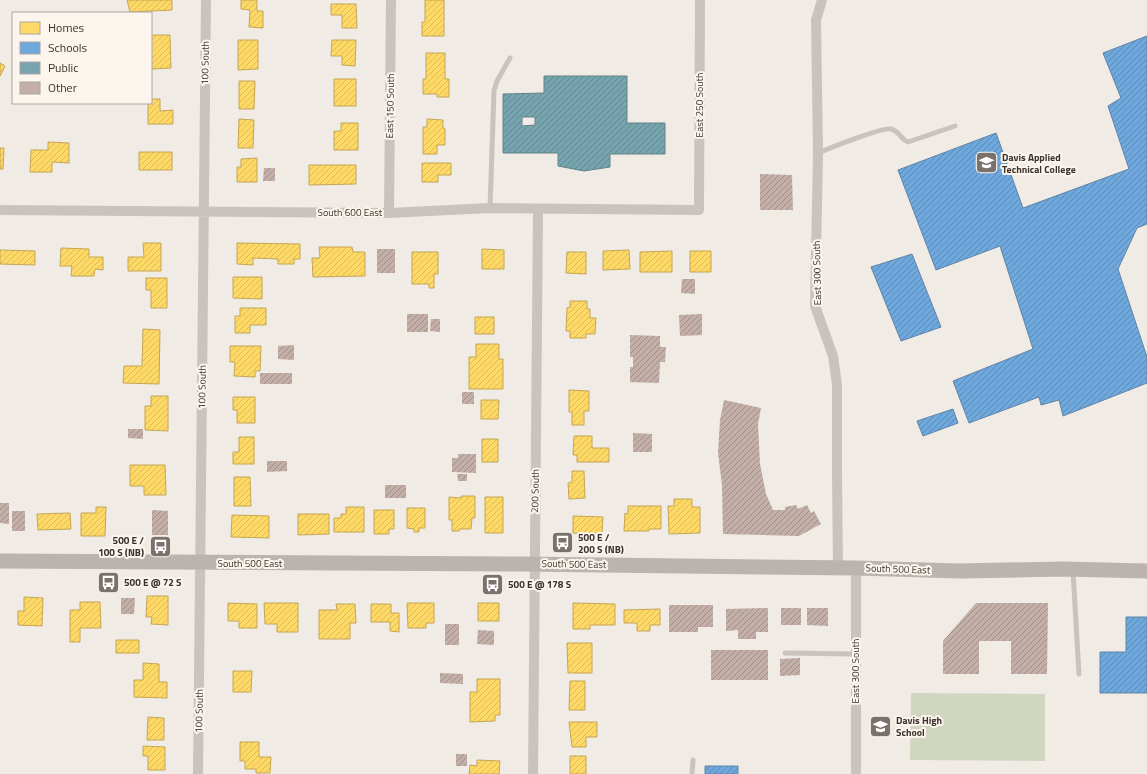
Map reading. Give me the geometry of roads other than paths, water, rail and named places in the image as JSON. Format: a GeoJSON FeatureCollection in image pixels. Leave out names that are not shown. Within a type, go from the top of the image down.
{"type":"FeatureCollection","features":[{"type":"Feature","properties":{"kind":"street","name":"100 South"},"geometry":{"type":"LineString","coordinates":[[198,774],[206,0]]}},
{"type":"Feature","properties":{"kind":"street","name":"East 150 South"},"geometry":{"type":"LineString","coordinates":[[388,213],[391,0]]}},
{"type":"Feature","properties":{"kind":"street","name":"East 250 South"},"geometry":{"type":"LineString","coordinates":[[699,210],[700,0]]}},
{"type":"Feature","properties":{"kind":"street","name":"East 300 South"},"geometry":{"type":"LineString","coordinates":[[822,0],[816,20],[818,153],[815,306],[833,356],[837,385],[836,475],[838,568]]}},
{"type":"Feature","properties":{"kind":"street","name":"South 600 East"},"geometry":{"type":"LineString","coordinates":[[0,210],[388,213],[490,208],[699,210]]}},
{"type":"Feature","properties":{"kind":"street","name":"200 South"},"geometry":{"type":"LineString","coordinates":[[533,774],[538,208]]}},
{"type":"Feature","properties":{"kind":"street","name":"South 500 East"},"geometry":{"type":"LineString","coordinates":[[0,561],[535,564],[856,568],[960,571],[1073,570],[1147,572]]}},
{"type":"Feature","properties":{"kind":"street","name":"East 300 South"},"geometry":{"type":"LineString","coordinates":[[856,568],[856,774]]}},
{"type":"Feature","properties":{"kind":"lane"},"geometry":{"type":"LineString","coordinates":[[490,208],[494,91],[497,81],[510,58]]}},
{"type":"Feature","properties":{"kind":"lane"},"geometry":{"type":"LineString","coordinates":[[818,153],[880,130],[891,129],[908,142],[955,126]]}},
{"type":"Feature","properties":{"kind":"lane"},"geometry":{"type":"LineString","coordinates":[[1073,570],[1079,674]]}},
{"type":"Feature","properties":{"kind":"lane"},"geometry":{"type":"LineString","coordinates":[[784,653],[855,654]]}},
{"type":"Feature","properties":{"kind":"lane"},"geometry":{"type":"LineString","coordinates":[[692,774],[693,760]]}},
{"type":"Feature","properties":{"kind":"place","name":"Davis Applied Technical College"},"geometry":{"type":"Point","coordinates":[987,163]}},
{"type":"Feature","properties":{"kind":"place","name":"500 E / 200 S (NB)"},"geometry":{"type":"Point","coordinates":[562,543]}},
{"type":"Feature","properties":{"kind":"place","name":"500 E / 100 S (NB)"},"geometry":{"type":"Point","coordinates":[160,546]}},
{"type":"Feature","properties":{"kind":"place","name":"500 E @ 72 S"},"geometry":{"type":"Point","coordinates":[109,582]}},
{"type":"Feature","properties":{"kind":"place","name":"500 E @ 178 S"},"geometry":{"type":"Point","coordinates":[492,584]}},
{"type":"Feature","properties":{"kind":"place","name":"Davis High School"},"geometry":{"type":"Point","coordinates":[881,726]}}]}
